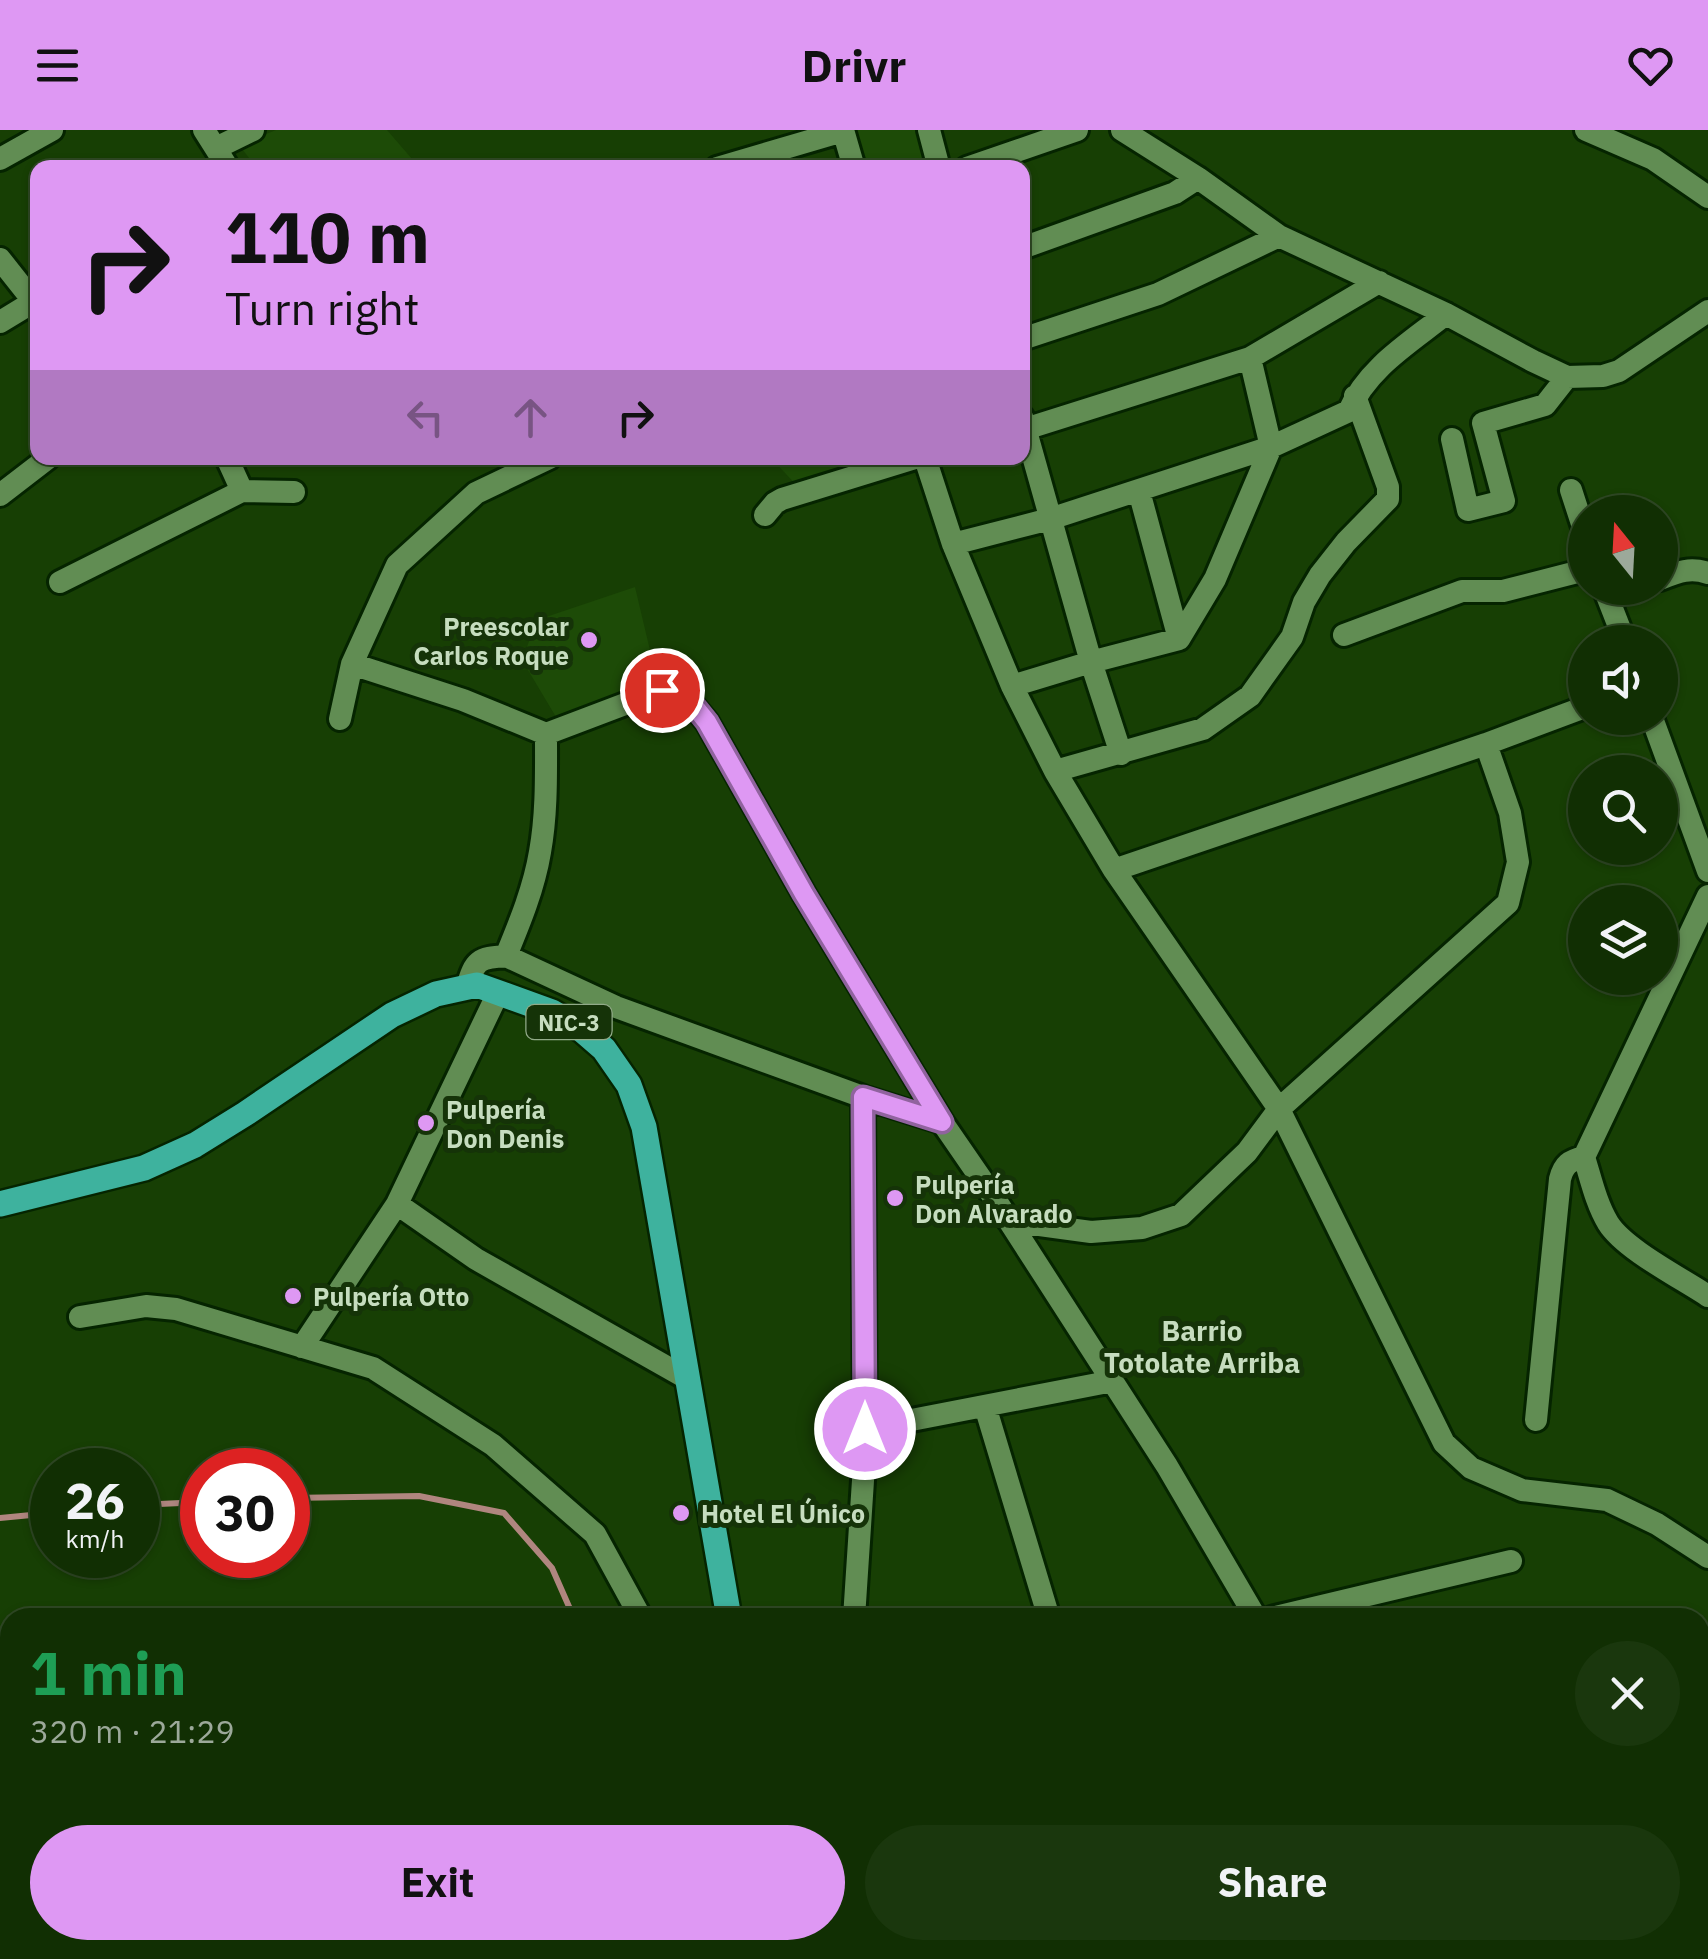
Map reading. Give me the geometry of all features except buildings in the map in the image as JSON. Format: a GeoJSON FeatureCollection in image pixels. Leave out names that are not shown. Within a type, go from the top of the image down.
{"type":"FeatureCollection","features":[{"type":"Feature","properties":{"kind":"main road","name":"NIC-3"},"geometry":{"type":"LineString","coordinates":[[0,1204],[144,1168],[196,1145],[392,1015],[436,994],[477,985],[552,1012],[604,1049],[629,1084],[644,1127],[727,1608]]}},
{"type":"Feature","properties":{"kind":"street"},"geometry":{"type":"LineString","coordinates":[[0,159],[52,130]]}},
{"type":"Feature","properties":{"kind":"street"},"geometry":{"type":"LineString","coordinates":[[216,148],[254,130]]}},
{"type":"Feature","properties":{"kind":"street"},"geometry":{"type":"LineString","coordinates":[[744,160],[843,130],[852,160]]}},
{"type":"Feature","properties":{"kind":"street"},"geometry":{"type":"LineString","coordinates":[[929,130],[938,160]]}},
{"type":"Feature","properties":{"kind":"street"},"geometry":{"type":"LineString","coordinates":[[990,160],[1078,130]]}},
{"type":"Feature","properties":{"kind":"street"},"geometry":{"type":"LineString","coordinates":[[1122,130],[1279,236],[1446,314],[1568,378],[1618,371],[1708,312]]}},
{"type":"Feature","properties":{"kind":"street"},"geometry":{"type":"LineString","coordinates":[[1586,130],[1653,159],[1708,196]]}},
{"type":"Feature","properties":{"kind":"street"},"geometry":{"type":"LineString","coordinates":[[1030,245],[1175,194],[1198,178]]}},
{"type":"Feature","properties":{"kind":"street"},"geometry":{"type":"LineString","coordinates":[[1030,336],[1158,294],[1279,236]]}},
{"type":"Feature","properties":{"kind":"street"},"geometry":{"type":"LineString","coordinates":[[0,259],[30,294]]}},
{"type":"Feature","properties":{"kind":"street"},"geometry":{"type":"LineString","coordinates":[[1030,424],[1250,358],[1379,282]]}},
{"type":"Feature","properties":{"kind":"street"},"geometry":{"type":"LineString","coordinates":[[0,322],[30,304]]}},
{"type":"Feature","properties":{"kind":"street"},"geometry":{"type":"LineString","coordinates":[[954,544],[1050,519],[1272,447],[1348,410],[1356,392],[1388,360],[1446,314]]}},
{"type":"Feature","properties":{"kind":"street"},"geometry":{"type":"LineString","coordinates":[[1012,686],[1179,640],[1215,579],[1272,447],[1250,358]]}},
{"type":"Feature","properties":{"kind":"street"},"geometry":{"type":"LineString","coordinates":[[1452,439],[1468,510],[1504,501],[1483,423],[1545,405],[1568,378]]}},
{"type":"Feature","properties":{"kind":"street"},"geometry":{"type":"LineString","coordinates":[[1055,771],[1203,729],[1250,696],[1292,637],[1304,602],[1320,575],[1388,498],[1388,486],[1355,396]]}},
{"type":"Feature","properties":{"kind":"street"},"geometry":{"type":"LineString","coordinates":[[1030,447],[1091,662],[1122,754]]}},
{"type":"Feature","properties":{"kind":"street"},"geometry":{"type":"LineString","coordinates":[[0,495],[39,465]]}},
{"type":"Feature","properties":{"kind":"street"},"geometry":{"type":"LineString","coordinates":[[229,465],[242,491]]}},
{"type":"Feature","properties":{"kind":"street"},"geometry":{"type":"LineString","coordinates":[[340,718],[352,664],[397,565],[476,493],[534,465]]}},
{"type":"Feature","properties":{"kind":"street"},"geometry":{"type":"LineString","coordinates":[[765,515],[782,499],[892,465]]}},
{"type":"Feature","properties":{"kind":"street"},"geometry":{"type":"LineString","coordinates":[[927,465],[954,544],[1012,686],[1055,771],[1114,870],[1279,1110],[1444,1442],[1471,1468],[1522,1490],[1607,1500],[1658,1524],[1708,1557]]}},
{"type":"Feature","properties":{"kind":"street"},"geometry":{"type":"LineString","coordinates":[[1571,490],[1573,495]]}},
{"type":"Feature","properties":{"kind":"street"},"geometry":{"type":"LineString","coordinates":[[60,582],[242,491],[294,492]]}},
{"type":"Feature","properties":{"kind":"street"},"geometry":{"type":"LineString","coordinates":[[1139,491],[1179,640]]}},
{"type":"Feature","properties":{"kind":"street"},"geometry":{"type":"LineString","coordinates":[[1678,572],[1698,570],[1708,574]]}},
{"type":"Feature","properties":{"kind":"street"},"geometry":{"type":"LineString","coordinates":[[1344,635],[1462,591],[1504,591],[1568,574]]}},
{"type":"Feature","properties":{"kind":"street"},"geometry":{"type":"LineString","coordinates":[[352,664],[463,700],[546,734]]}},
{"type":"Feature","properties":{"kind":"street"},"geometry":{"type":"LineString","coordinates":[[546,734],[662,690],[686,696],[707,722],[804,894],[942,1122],[1167,1466],[1250,1608]]}},
{"type":"Feature","properties":{"kind":"street"},"geometry":{"type":"LineString","coordinates":[[1114,870],[1568,713]]}},
{"type":"Feature","properties":{"kind":"street"},"geometry":{"type":"LineString","coordinates":[[506,956],[526,909],[540,852],[546,734]]}},
{"type":"Feature","properties":{"kind":"street"},"geometry":{"type":"LineString","coordinates":[[1658,735],[1708,871]]}},
{"type":"Feature","properties":{"kind":"street"},"geometry":{"type":"LineString","coordinates":[[1009,1222],[1091,1232],[1142,1228],[1181,1215],[1247,1152],[1279,1110],[1508,903],[1518,862],[1510,813],[1486,744]]}},
{"type":"Feature","properties":{"kind":"street"},"geometry":{"type":"LineString","coordinates":[[1708,896],[1584,1157],[1598,1203],[1622,1240],[1708,1296]]}},
{"type":"Feature","properties":{"kind":"street"},"geometry":{"type":"LineString","coordinates":[[467,988],[474,966],[481,960],[506,956],[616,1007],[942,1122]]}},
{"type":"Feature","properties":{"kind":"street"},"geometry":{"type":"LineString","coordinates":[[302,1347],[396,1204],[498,993]]}},
{"type":"Feature","properties":{"kind":"street"},"geometry":{"type":"LineString","coordinates":[[855,1608],[865,1429],[863,1097]]}},
{"type":"Feature","properties":{"kind":"street"},"geometry":{"type":"LineString","coordinates":[[1536,1420],[1560,1178],[1570,1161],[1584,1157]]}},
{"type":"Feature","properties":{"kind":"street"},"geometry":{"type":"LineString","coordinates":[[396,1204],[476,1259],[688,1379]]}},
{"type":"Feature","properties":{"kind":"street"},"geometry":{"type":"LineString","coordinates":[[80,1317],[146,1306],[176,1309],[374,1368],[493,1445],[595,1534],[635,1608]]}},
{"type":"Feature","properties":{"kind":"street"},"geometry":{"type":"LineString","coordinates":[[865,1429],[1113,1382]]}},
{"type":"Feature","properties":{"kind":"street"},"geometry":{"type":"LineString","coordinates":[[985,1406],[1046,1608]]}},
{"type":"Feature","properties":{"kind":"street"},"geometry":{"type":"LineString","coordinates":[[1312,1608],[1511,1561]]}},
{"type":"Feature","properties":{"kind":"shaded area"},"geometry":{"type":"Polygon","coordinates":[[[276,130],[387,130],[413,160],[251,160],[239,145],[276,130]]]}},
{"type":"Feature","properties":{"kind":"shaded area"},"geometry":{"type":"Polygon","coordinates":[[[849,130],[942,130],[951,160],[860,160],[849,130]]]}},
{"type":"Feature","properties":{"kind":"shaded area"},"geometry":{"type":"Polygon","coordinates":[[[778,465],[839,465],[844,479],[800,489],[778,465]]]}},
{"type":"Feature","properties":{"kind":"shaded area","name":"Preescolar Carlos Roque"},"geometry":{"type":"Polygon","coordinates":[[[635,587],[658,684],[556,717],[522,660],[537,620],[635,587]]]}},
{"type":"Feature","properties":{"kind":"waterway"},"geometry":{"type":"LineString","coordinates":[[310,1498],[419,1496],[504,1513],[552,1568],[570,1608]]}},
{"type":"Feature","properties":{"kind":"waterway"},"geometry":{"type":"LineString","coordinates":[[160,1504],[180,1503]]}},
{"type":"Feature","properties":{"kind":"waterway"},"geometry":{"type":"LineString","coordinates":[[0,1518],[30,1515]]}},
{"type":"Feature","properties":{"kind":"place","name":"Preescolar Carlos Roque"},"geometry":{"type":"Point","coordinates":[589,640]}},
{"type":"Feature","properties":{"kind":"place","name":"Pulpería Don Denis"},"geometry":{"type":"Point","coordinates":[426,1123]}},
{"type":"Feature","properties":{"kind":"place","name":"Pulpería Don Alvarado"},"geometry":{"type":"Point","coordinates":[895,1198]}},
{"type":"Feature","properties":{"kind":"place","name":"Pulpería Otto"},"geometry":{"type":"Point","coordinates":[293,1296]}},
{"type":"Feature","properties":{"kind":"place","name":"Hotel El Único"},"geometry":{"type":"Point","coordinates":[681,1513]}},
{"type":"Feature","properties":{"kind":"district","name":"Barrio Totolate Arriba"},"geometry":{"type":"Point","coordinates":[1202,1346]}},
{"type":"Feature","properties":{"kind":"route"},"geometry":{"type":"LineString","coordinates":[[662,690],[686,696],[707,722],[804,894],[942,1122],[863,1097],[865,1429]]}}]}
